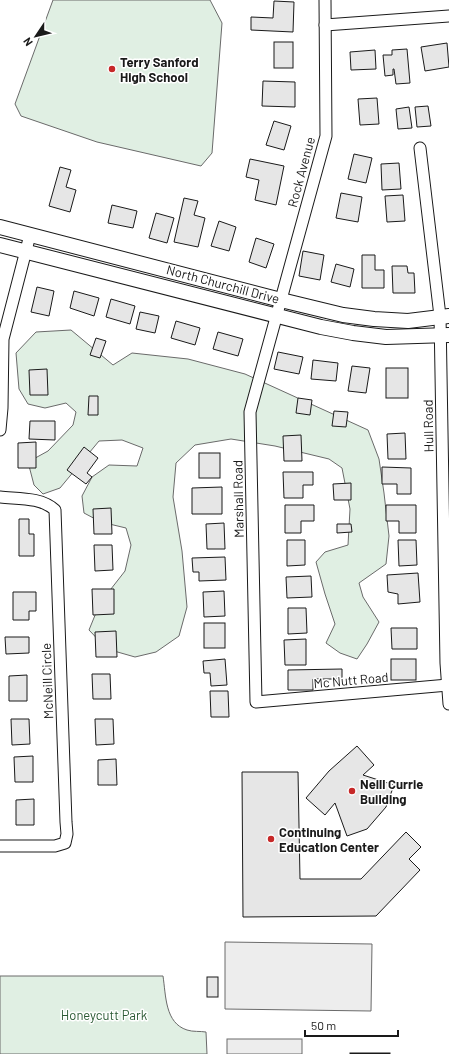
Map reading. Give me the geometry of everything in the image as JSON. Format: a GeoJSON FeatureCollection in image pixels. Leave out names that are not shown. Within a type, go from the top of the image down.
{"type":"FeatureCollection","features":[{"type":"Feature","properties":{"kind":"street","name":"Rock Avenue"},"geometry":{"type":"LineString","coordinates":[[281,300],[326,136],[325,0]]}},
{"type":"Feature","properties":{"kind":"street"},"geometry":{"type":"LineString","coordinates":[[325,25],[449,16]]}},
{"type":"Feature","properties":{"kind":"street","name":"Hull Road"},"geometry":{"type":"LineString","coordinates":[[420,148],[445,316],[446,663],[449,704]]}},
{"type":"Feature","properties":{"kind":"street","name":"North Churchill Drive"},"geometry":{"type":"LineString","coordinates":[[0,227],[281,300],[343,314],[374,319],[408,321],[445,316]]}},
{"type":"Feature","properties":{"kind":"street"},"geometry":{"type":"LineString","coordinates":[[0,430],[2,408],[3,339],[30,235]]}},
{"type":"Feature","properties":{"kind":"street","name":"North Churchill Drive"},"geometry":{"type":"LineString","coordinates":[[0,245],[321,327],[386,337],[444,335]]}},
{"type":"Feature","properties":{"kind":"street","name":"Marshall Road"},"geometry":{"type":"LineString","coordinates":[[256,702],[250,412],[281,300]]}},
{"type":"Feature","properties":{"kind":"street","name":"McNeill Circle"},"geometry":{"type":"LineString","coordinates":[[0,497],[34,500],[49,504],[55,510],[65,814],[67,834],[65,843],[55,846],[0,846]]}},
{"type":"Feature","properties":{"kind":"street","name":"Mc Nutt Road"},"geometry":{"type":"LineString","coordinates":[[256,702],[448,685]]}},
{"type":"Feature","properties":{"kind":"green space","name":"Terry Sanford High School"},"geometry":{"type":"Polygon","coordinates":[[[53,0],[210,0],[222,23],[212,153],[201,166],[97,142],[21,116],[15,104],[53,0]]]}},
{"type":"Feature","properties":{"kind":"green space"},"geometry":{"type":"Polygon","coordinates":[[[71,330],[113,365],[132,353],[188,359],[245,374],[368,430],[379,459],[389,536],[386,564],[359,583],[363,597],[379,622],[357,659],[340,653],[326,643],[335,624],[316,562],[325,552],[348,545],[350,509],[342,468],[329,459],[275,446],[231,439],[195,445],[176,463],[173,497],[182,551],[187,607],[179,636],[156,652],[135,657],[107,649],[89,630],[100,603],[125,571],[131,545],[126,528],[101,522],[84,513],[82,496],[92,477],[109,465],[137,466],[143,448],[122,440],[99,441],[60,488],[43,494],[34,485],[28,462],[48,451],[73,425],[76,412],[66,403],[45,408],[28,404],[19,389],[16,353],[36,332],[71,330]]]}},
{"type":"Feature","properties":{"kind":"green space","name":"Honeycutt Park"},"geometry":{"type":"Polygon","coordinates":[[[0,976],[163,976],[166,1000],[174,1021],[187,1030],[206,1032],[207,1054],[0,1054],[0,976]]]}},
{"type":"Feature","properties":{"kind":"shaded area"},"geometry":{"type":"Polygon","coordinates":[[[225,942],[372,944],[371,1011],[225,1009],[225,942]]]}},
{"type":"Feature","properties":{"kind":"shaded area"},"geometry":{"type":"Polygon","coordinates":[[[227,1039],[302,1039],[302,1054],[227,1054],[227,1039]]]}},
{"type":"Feature","properties":{"kind":"building"},"geometry":{"type":"Polygon","coordinates":[[[274,1],[294,2],[293,32],[251,30],[251,17],[273,18],[274,1]]]}},
{"type":"Feature","properties":{"kind":"building"},"geometry":{"type":"Polygon","coordinates":[[[274,42],[293,42],[293,68],[274,68],[274,42]]]}},
{"type":"Feature","properties":{"kind":"building"},"geometry":{"type":"Polygon","coordinates":[[[447,43],[449,67],[425,71],[421,47],[447,43]]]}},
{"type":"Feature","properties":{"kind":"building"},"geometry":{"type":"Polygon","coordinates":[[[407,49],[410,83],[396,84],[394,69],[393,75],[385,76],[383,55],[392,55],[392,50],[407,49]]]}},
{"type":"Feature","properties":{"kind":"building"},"geometry":{"type":"Polygon","coordinates":[[[375,50],[376,69],[351,70],[350,52],[375,50]]]}},
{"type":"Feature","properties":{"kind":"building"},"geometry":{"type":"Polygon","coordinates":[[[263,81],[295,82],[295,107],[262,106],[263,81]]]}},
{"type":"Feature","properties":{"kind":"building"},"geometry":{"type":"Polygon","coordinates":[[[377,98],[379,124],[360,125],[358,99],[377,98]]]}},
{"type":"Feature","properties":{"kind":"building"},"geometry":{"type":"Polygon","coordinates":[[[428,106],[431,126],[417,127],[415,107],[428,106]]]}},
{"type":"Feature","properties":{"kind":"building"},"geometry":{"type":"Polygon","coordinates":[[[409,107],[412,128],[398,129],[396,109],[409,107]]]}},
{"type":"Feature","properties":{"kind":"building"},"geometry":{"type":"Polygon","coordinates":[[[274,121],[291,126],[284,150],[266,145],[274,121]]]}},
{"type":"Feature","properties":{"kind":"building"},"geometry":{"type":"Polygon","coordinates":[[[354,154],[372,158],[366,183],[348,179],[354,154]]]}},
{"type":"Feature","properties":{"kind":"building"},"geometry":{"type":"Polygon","coordinates":[[[250,159],[284,166],[276,205],[255,200],[259,180],[246,177],[250,159]]]}},
{"type":"Feature","properties":{"kind":"building"},"geometry":{"type":"Polygon","coordinates":[[[399,163],[401,189],[382,190],[381,164],[399,163]]]}},
{"type":"Feature","properties":{"kind":"building"},"geometry":{"type":"Polygon","coordinates":[[[60,167],[71,170],[66,187],[76,190],[70,212],[49,206],[60,167]]]}},
{"type":"Feature","properties":{"kind":"building"},"geometry":{"type":"Polygon","coordinates":[[[341,193],[362,197],[358,222],[336,218],[341,193]]]}},
{"type":"Feature","properties":{"kind":"building"},"geometry":{"type":"Polygon","coordinates":[[[403,195],[405,221],[387,222],[385,196],[403,195]]]}},
{"type":"Feature","properties":{"kind":"building"},"geometry":{"type":"Polygon","coordinates":[[[184,198],[198,201],[194,215],[205,218],[198,247],[174,242],[184,198]]]}},
{"type":"Feature","properties":{"kind":"building"},"geometry":{"type":"Polygon","coordinates":[[[112,205],[137,211],[133,228],[108,223],[112,205]]]}},
{"type":"Feature","properties":{"kind":"building"},"geometry":{"type":"Polygon","coordinates":[[[156,213],[174,218],[167,243],[149,238],[156,213]]]}},
{"type":"Feature","properties":{"kind":"building"},"geometry":{"type":"Polygon","coordinates":[[[219,221],[236,227],[229,251],[211,246],[219,221]]]}},
{"type":"Feature","properties":{"kind":"building"},"geometry":{"type":"Polygon","coordinates":[[[256,238],[274,244],[266,268],[249,262],[256,238]]]}},
{"type":"Feature","properties":{"kind":"building"},"geometry":{"type":"Polygon","coordinates":[[[303,251],[324,255],[320,280],[299,276],[303,251]]]}},
{"type":"Feature","properties":{"kind":"building"},"geometry":{"type":"Polygon","coordinates":[[[362,255],[375,255],[375,270],[384,270],[384,288],[362,288],[362,255]]]}},
{"type":"Feature","properties":{"kind":"building"},"geometry":{"type":"Polygon","coordinates":[[[336,264],[354,269],[350,287],[331,282],[336,264]]]}},
{"type":"Feature","properties":{"kind":"building"},"geometry":{"type":"Polygon","coordinates":[[[392,266],[407,266],[408,273],[414,273],[415,293],[393,293],[392,266]]]}},
{"type":"Feature","properties":{"kind":"building"},"geometry":{"type":"Polygon","coordinates":[[[37,287],[54,291],[49,316],[31,312],[37,287]]]}},
{"type":"Feature","properties":{"kind":"building"},"geometry":{"type":"Polygon","coordinates":[[[74,291],[99,298],[94,316],[70,308],[74,291]]]}},
{"type":"Feature","properties":{"kind":"building"},"geometry":{"type":"Polygon","coordinates":[[[111,299],[135,306],[130,324],[106,317],[111,299]]]}},
{"type":"Feature","properties":{"kind":"building"},"geometry":{"type":"Polygon","coordinates":[[[140,312],[159,316],[155,333],[136,329],[140,312]]]}},
{"type":"Feature","properties":{"kind":"building"},"geometry":{"type":"Polygon","coordinates":[[[176,321],[200,328],[195,345],[171,338],[176,321]]]}},
{"type":"Feature","properties":{"kind":"building"},"geometry":{"type":"Polygon","coordinates":[[[218,332],[243,339],[238,356],[213,349],[218,332]]]}},
{"type":"Feature","properties":{"kind":"building"},"geometry":{"type":"Polygon","coordinates":[[[96,338],[106,341],[100,358],[90,355],[96,338]]]}},
{"type":"Feature","properties":{"kind":"building"},"geometry":{"type":"Polygon","coordinates":[[[278,352],[303,357],[299,374],[274,369],[278,352]]]}},
{"type":"Feature","properties":{"kind":"building"},"geometry":{"type":"Polygon","coordinates":[[[313,360],[338,363],[336,381],[311,379],[313,360]]]}},
{"type":"Feature","properties":{"kind":"building"},"geometry":{"type":"Polygon","coordinates":[[[352,366],[370,368],[366,393],[348,391],[352,366]]]}},
{"type":"Feature","properties":{"kind":"building"},"geometry":{"type":"Polygon","coordinates":[[[386,368],[408,368],[408,398],[386,398],[386,368]]]}},
{"type":"Feature","properties":{"kind":"building"},"geometry":{"type":"Polygon","coordinates":[[[47,369],[48,395],[30,395],[29,370],[47,369]]]}},
{"type":"Feature","properties":{"kind":"building"},"geometry":{"type":"Polygon","coordinates":[[[89,396],[98,396],[98,415],[88,415],[89,396]]]}},
{"type":"Feature","properties":{"kind":"building"},"geometry":{"type":"Polygon","coordinates":[[[298,398],[312,400],[310,415],[296,413],[298,398]]]}},
{"type":"Feature","properties":{"kind":"building"},"geometry":{"type":"Polygon","coordinates":[[[334,411],[348,412],[346,427],[332,426],[334,411]]]}},
{"type":"Feature","properties":{"kind":"building"},"geometry":{"type":"Polygon","coordinates":[[[30,421],[55,421],[55,440],[29,439],[30,421]]]}},
{"type":"Feature","properties":{"kind":"building"},"geometry":{"type":"Polygon","coordinates":[[[405,433],[406,459],[388,459],[387,434],[405,433]]]}},
{"type":"Feature","properties":{"kind":"building"},"geometry":{"type":"Polygon","coordinates":[[[301,435],[302,461],[284,461],[283,436],[301,435]]]}},
{"type":"Feature","properties":{"kind":"building"},"geometry":{"type":"Polygon","coordinates":[[[36,442],[36,468],[18,468],[18,443],[36,442]]]}},
{"type":"Feature","properties":{"kind":"building"},"geometry":{"type":"Polygon","coordinates":[[[84,447],[98,458],[87,473],[92,477],[86,484],[67,470],[84,447]]]}},
{"type":"Feature","properties":{"kind":"building"},"geometry":{"type":"Polygon","coordinates":[[[199,453],[220,453],[220,478],[199,478],[199,453]]]}},
{"type":"Feature","properties":{"kind":"building"},"geometry":{"type":"Polygon","coordinates":[[[382,467],[411,468],[411,494],[397,494],[397,484],[382,484],[382,467]]]}},
{"type":"Feature","properties":{"kind":"building"},"geometry":{"type":"Polygon","coordinates":[[[283,472],[313,472],[313,485],[303,485],[303,498],[284,498],[283,472]]]}},
{"type":"Feature","properties":{"kind":"building"},"geometry":{"type":"Polygon","coordinates":[[[351,483],[351,500],[334,500],[333,484],[351,483]]]}},
{"type":"Feature","properties":{"kind":"building"},"geometry":{"type":"Polygon","coordinates":[[[222,487],[222,514],[192,514],[192,488],[222,487]]]}},
{"type":"Feature","properties":{"kind":"building"},"geometry":{"type":"Polygon","coordinates":[[[285,505],[314,505],[314,521],[301,521],[301,533],[285,533],[285,505]]]}},
{"type":"Feature","properties":{"kind":"building"},"geometry":{"type":"Polygon","coordinates":[[[386,505],[416,505],[416,533],[399,533],[399,521],[386,521],[386,505]]]}},
{"type":"Feature","properties":{"kind":"building"},"geometry":{"type":"Polygon","coordinates":[[[111,508],[112,534],[94,534],[93,509],[111,508]]]}},
{"type":"Feature","properties":{"kind":"building"},"geometry":{"type":"Polygon","coordinates":[[[19,519],[29,519],[29,534],[34,534],[34,556],[19,556],[19,519]]]}},
{"type":"Feature","properties":{"kind":"building"},"geometry":{"type":"Polygon","coordinates":[[[224,523],[225,549],[207,549],[206,524],[224,523]]]}},
{"type":"Feature","properties":{"kind":"building"},"geometry":{"type":"Polygon","coordinates":[[[337,524],[351,524],[352,532],[337,533],[337,524]]]}},
{"type":"Feature","properties":{"kind":"building"},"geometry":{"type":"Polygon","coordinates":[[[287,540],[305,540],[305,565],[287,566],[287,540]]]}},
{"type":"Feature","properties":{"kind":"building"},"geometry":{"type":"Polygon","coordinates":[[[398,540],[416,540],[417,565],[399,566],[398,540]]]}},
{"type":"Feature","properties":{"kind":"building"},"geometry":{"type":"Polygon","coordinates":[[[94,545],[112,545],[113,570],[95,571],[94,545]]]}},
{"type":"Feature","properties":{"kind":"building"},"geometry":{"type":"Polygon","coordinates":[[[225,557],[226,580],[199,581],[199,572],[193,572],[192,558],[225,557]]]}},
{"type":"Feature","properties":{"kind":"building"},"geometry":{"type":"Polygon","coordinates":[[[418,573],[420,602],[398,604],[398,594],[388,592],[387,575],[418,573]]]}},
{"type":"Feature","properties":{"kind":"building"},"geometry":{"type":"Polygon","coordinates":[[[311,576],[312,597],[287,598],[286,577],[311,576]]]}},
{"type":"Feature","properties":{"kind":"building"},"geometry":{"type":"Polygon","coordinates":[[[92,589],[114,589],[114,614],[93,615],[92,589]]]}},
{"type":"Feature","properties":{"kind":"building"},"geometry":{"type":"Polygon","coordinates":[[[224,591],[225,616],[204,617],[203,592],[224,591]]]}},
{"type":"Feature","properties":{"kind":"building"},"geometry":{"type":"Polygon","coordinates":[[[13,592],[36,592],[36,611],[29,611],[29,620],[13,620],[13,592]]]}},
{"type":"Feature","properties":{"kind":"building"},"geometry":{"type":"Polygon","coordinates":[[[288,608],[306,608],[307,633],[288,634],[288,608]]]}},
{"type":"Feature","properties":{"kind":"building"},"geometry":{"type":"Polygon","coordinates":[[[204,623],[225,623],[225,648],[204,648],[204,623]]]}},
{"type":"Feature","properties":{"kind":"building"},"geometry":{"type":"Polygon","coordinates":[[[391,628],[417,628],[417,649],[392,649],[391,628]]]}},
{"type":"Feature","properties":{"kind":"building"},"geometry":{"type":"Polygon","coordinates":[[[116,631],[117,657],[96,657],[95,632],[116,631]]]}},
{"type":"Feature","properties":{"kind":"building"},"geometry":{"type":"Polygon","coordinates":[[[5,637],[29,637],[29,653],[6,654],[5,637]]]}},
{"type":"Feature","properties":{"kind":"building"},"geometry":{"type":"Polygon","coordinates":[[[306,639],[306,665],[285,665],[284,640],[306,639]]]}},
{"type":"Feature","properties":{"kind":"building"},"geometry":{"type":"Polygon","coordinates":[[[225,659],[227,685],[211,686],[210,673],[204,673],[203,661],[225,659]]]}},
{"type":"Feature","properties":{"kind":"building"},"geometry":{"type":"Polygon","coordinates":[[[391,659],[416,659],[416,680],[391,680],[391,659]]]}},
{"type":"Feature","properties":{"kind":"building"},"geometry":{"type":"Polygon","coordinates":[[[342,669],[342,679],[313,679],[313,690],[288,690],[288,670],[342,669]]]}},
{"type":"Feature","properties":{"kind":"building"},"geometry":{"type":"Polygon","coordinates":[[[92,674],[110,674],[111,699],[93,699],[92,674]]]}},
{"type":"Feature","properties":{"kind":"building"},"geometry":{"type":"Polygon","coordinates":[[[27,675],[27,701],[9,701],[9,676],[27,675]]]}},
{"type":"Feature","properties":{"kind":"building"},"geometry":{"type":"Polygon","coordinates":[[[210,691],[228,691],[229,717],[211,717],[210,691]]]}},
{"type":"Feature","properties":{"kind":"building"},"geometry":{"type":"Polygon","coordinates":[[[11,719],[29,719],[30,744],[12,745],[11,719]]]}},
{"type":"Feature","properties":{"kind":"building"},"geometry":{"type":"Polygon","coordinates":[[[95,719],[113,719],[114,744],[96,745],[95,719]]]}},
{"type":"Feature","properties":{"kind":"building","name":"Neill Currie Building"},"geometry":{"type":"Polygon","coordinates":[[[357,746],[374,765],[363,775],[394,785],[386,807],[367,829],[347,836],[335,803],[325,815],[306,798],[329,771],[357,746]]]}},
{"type":"Feature","properties":{"kind":"building"},"geometry":{"type":"Polygon","coordinates":[[[33,756],[33,782],[15,782],[14,757],[33,756]]]}},
{"type":"Feature","properties":{"kind":"building"},"geometry":{"type":"Polygon","coordinates":[[[116,759],[117,785],[98,785],[98,760],[116,759]]]}},
{"type":"Feature","properties":{"kind":"building","name":"Continuing Education Center"},"geometry":{"type":"Polygon","coordinates":[[[242,772],[298,772],[300,879],[361,879],[406,832],[421,847],[409,859],[420,870],[376,916],[243,917],[242,772]]]}},
{"type":"Feature","properties":{"kind":"building"},"geometry":{"type":"Polygon","coordinates":[[[34,799],[34,825],[16,825],[16,800],[34,799]]]}},
{"type":"Feature","properties":{"kind":"building"},"geometry":{"type":"Polygon","coordinates":[[[207,977],[218,977],[218,997],[207,997],[207,977]]]}},
{"type":"Feature","properties":{"kind":"building"},"geometry":{"type":"Polygon","coordinates":[[[390,1053],[390,1054],[350,1054],[390,1053]]]}},
{"type":"Feature","properties":{"kind":"place","name":"Terry Sanford High School"},"geometry":{"type":"Point","coordinates":[112,69]}},
{"type":"Feature","properties":{"kind":"place","name":"Neill Currie Building"},"geometry":{"type":"Point","coordinates":[352,791]}},
{"type":"Feature","properties":{"kind":"place","name":"Continuing Education Center"},"geometry":{"type":"Point","coordinates":[271,839]}}]}
